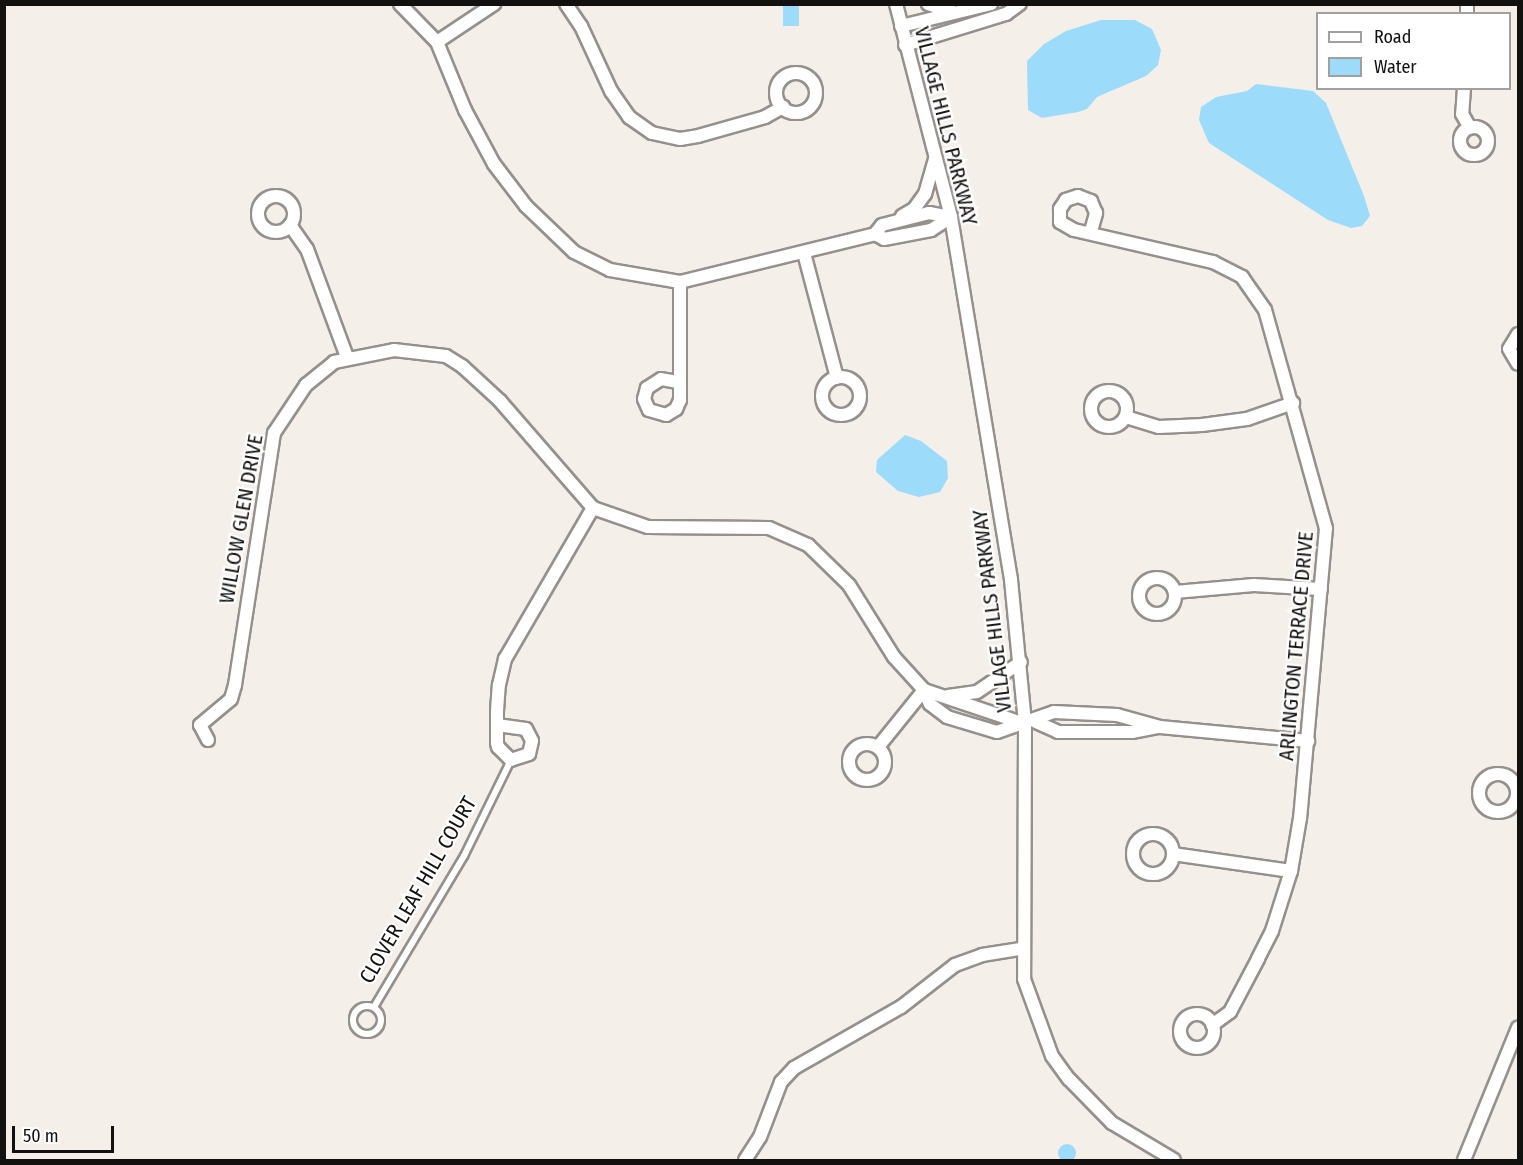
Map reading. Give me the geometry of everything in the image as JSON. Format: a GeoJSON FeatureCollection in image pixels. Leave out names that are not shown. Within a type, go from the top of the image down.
{"type":"FeatureCollection","features":[{"type":"Feature","properties":{"kind":"street"},"geometry":{"type":"LineString","coordinates":[[400,4],[436,42],[465,110],[494,164],[544,226],[574,252],[610,270],[680,282],[875,234],[882,225],[891,222],[929,213],[951,217]]}},
{"type":"Feature","properties":{"kind":"street"},"geometry":{"type":"LineString","coordinates":[[436,42],[494,4]]}},
{"type":"Feature","properties":{"kind":"street"},"geometry":{"type":"LineString","coordinates":[[566,4],[581,26],[611,91],[629,117],[652,133],[680,140],[765,117],[783,107]]}},
{"type":"Feature","properties":{"kind":"street","name":"VILLAGE HILLS PARKWAY"},"geometry":{"type":"LineString","coordinates":[[896,4],[951,217],[1011,580],[1031,723],[1021,949],[1031,1004],[1053,1056],[1064,1072],[1112,1123],[1174,1161]]}},
{"type":"Feature","properties":{"kind":"street"},"geometry":{"type":"LineString","coordinates":[[927,4],[954,12]]}},
{"type":"Feature","properties":{"kind":"street"},"geometry":{"type":"LineString","coordinates":[[901,26],[991,4]]}},
{"type":"Feature","properties":{"kind":"street"},"geometry":{"type":"LineString","coordinates":[[905,45],[1006,14],[1020,4]]}},
{"type":"Feature","properties":{"kind":"street"},"geometry":{"type":"LineString","coordinates":[[1464,90],[1462,114],[1470,128]]}},
{"type":"Feature","properties":{"kind":"street"},"geometry":{"type":"LineString","coordinates":[[891,222],[914,209],[925,194],[935,157]]}},
{"type":"Feature","properties":{"kind":"street"},"geometry":{"type":"LineString","coordinates":[[875,234],[884,238],[931,230],[951,217]]}},
{"type":"Feature","properties":{"kind":"street"},"geometry":{"type":"LineString","coordinates":[[290,225],[307,249],[347,357]]}},
{"type":"Feature","properties":{"kind":"street","name":"ARLINGTON TERRACE DRIVE"},"geometry":{"type":"LineString","coordinates":[[1091,231],[1213,262],[1242,277],[1265,310],[1293,403],[1326,528],[1308,741],[1291,871],[1276,922],[1258,959],[1230,1012],[1212,1024]]}},
{"type":"Feature","properties":{"kind":"street"},"geometry":{"type":"LineString","coordinates":[[804,253],[837,378]]}},
{"type":"Feature","properties":{"kind":"street"},"geometry":{"type":"LineString","coordinates":[[679,388],[680,282]]}},
{"type":"Feature","properties":{"kind":"street"},"geometry":{"type":"LineString","coordinates":[[1518,334],[1509,349],[1518,364]]}},
{"type":"Feature","properties":{"kind":"street","name":"WILLOW GLEN DRIVE"},"geometry":{"type":"LineString","coordinates":[[208,740],[200,725],[231,699],[236,685],[274,433],[306,385],[334,362],[347,357],[394,350],[446,356],[500,400],[593,508]]}},
{"type":"Feature","properties":{"kind":"street"},"geometry":{"type":"LineString","coordinates":[[1126,417],[1159,427],[1202,425],[1247,419],[1293,403]]}},
{"type":"Feature","properties":{"kind":"street"},"geometry":{"type":"LineString","coordinates":[[497,725],[521,726],[530,734],[529,754],[511,760],[498,747],[497,725],[499,685],[509,650],[593,508],[648,527],[769,528],[808,545],[849,585],[894,657],[924,690],[930,704],[947,717],[982,730],[1004,732],[1054,712],[1117,715],[1160,727],[1308,741]]}},
{"type":"Feature","properties":{"kind":"street"},"geometry":{"type":"LineString","coordinates":[[1175,592],[1254,585],[1321,589]]}},
{"type":"Feature","properties":{"kind":"street"},"geometry":{"type":"LineString","coordinates":[[947,696],[977,692],[1021,662]]}},
{"type":"Feature","properties":{"kind":"street"},"geometry":{"type":"LineString","coordinates":[[924,690],[1058,732],[1132,732],[1160,727]]}},
{"type":"Feature","properties":{"kind":"street"},"geometry":{"type":"LineString","coordinates":[[878,747],[924,690]]}},
{"type":"Feature","properties":{"kind":"street"},"geometry":{"type":"LineString","coordinates":[[1173,854],[1291,871]]}},
{"type":"Feature","properties":{"kind":"street"},"geometry":{"type":"LineString","coordinates":[[745,1161],[760,1137],[781,1082],[794,1068],[901,1007],[955,965],[982,955],[1021,949]]}},
{"type":"Feature","properties":{"kind":"street"},"geometry":{"type":"LineString","coordinates":[[1464,1161],[1518,1028]]}},
{"type":"Feature","properties":{"kind":"lane","name":"CLOVER LEAF HILL COURT"},"geometry":{"type":"LineString","coordinates":[[374,1007],[464,856],[511,760]]}},
{"type":"Feature","properties":{"kind":"lane","name":"CLOVER LEAF HILL COURT"},"geometry":{"type":"LineString","coordinates":[[362,1006],[374,1007],[381,1016],[381,1026],[369,1034],[360,1033],[354,1026],[355,1012],[362,1006]]}},
{"type":"Feature","properties":{"kind":"water"},"geometry":{"type":"Polygon","coordinates":[[[783,5],[799,5],[799,26],[783,26],[783,5]]]}},
{"type":"Feature","properties":{"kind":"water"},"geometry":{"type":"Polygon","coordinates":[[[1101,20],[1135,20],[1152,29],[1161,50],[1158,65],[1146,76],[1097,97],[1087,109],[1042,118],[1028,110],[1027,61],[1044,44],[1066,31],[1101,20]]]}},
{"type":"Feature","properties":{"kind":"water"},"geometry":{"type":"Polygon","coordinates":[[[1256,84],[1313,91],[1326,103],[1370,216],[1362,226],[1351,228],[1328,220],[1209,143],[1199,120],[1201,107],[1216,97],[1247,91],[1256,84]]]}},
{"type":"Feature","properties":{"kind":"water"},"geometry":{"type":"Polygon","coordinates":[[[905,435],[921,441],[947,461],[948,478],[940,492],[919,497],[898,491],[876,472],[877,460],[905,435]]]}},
{"type":"Feature","properties":{"kind":"water"},"geometry":{"type":"Polygon","coordinates":[[[1067,1144],[1073,1147],[1076,1153],[1073,1159],[1067,1162],[1061,1159],[1058,1153],[1061,1147],[1067,1144]]]}}]}
